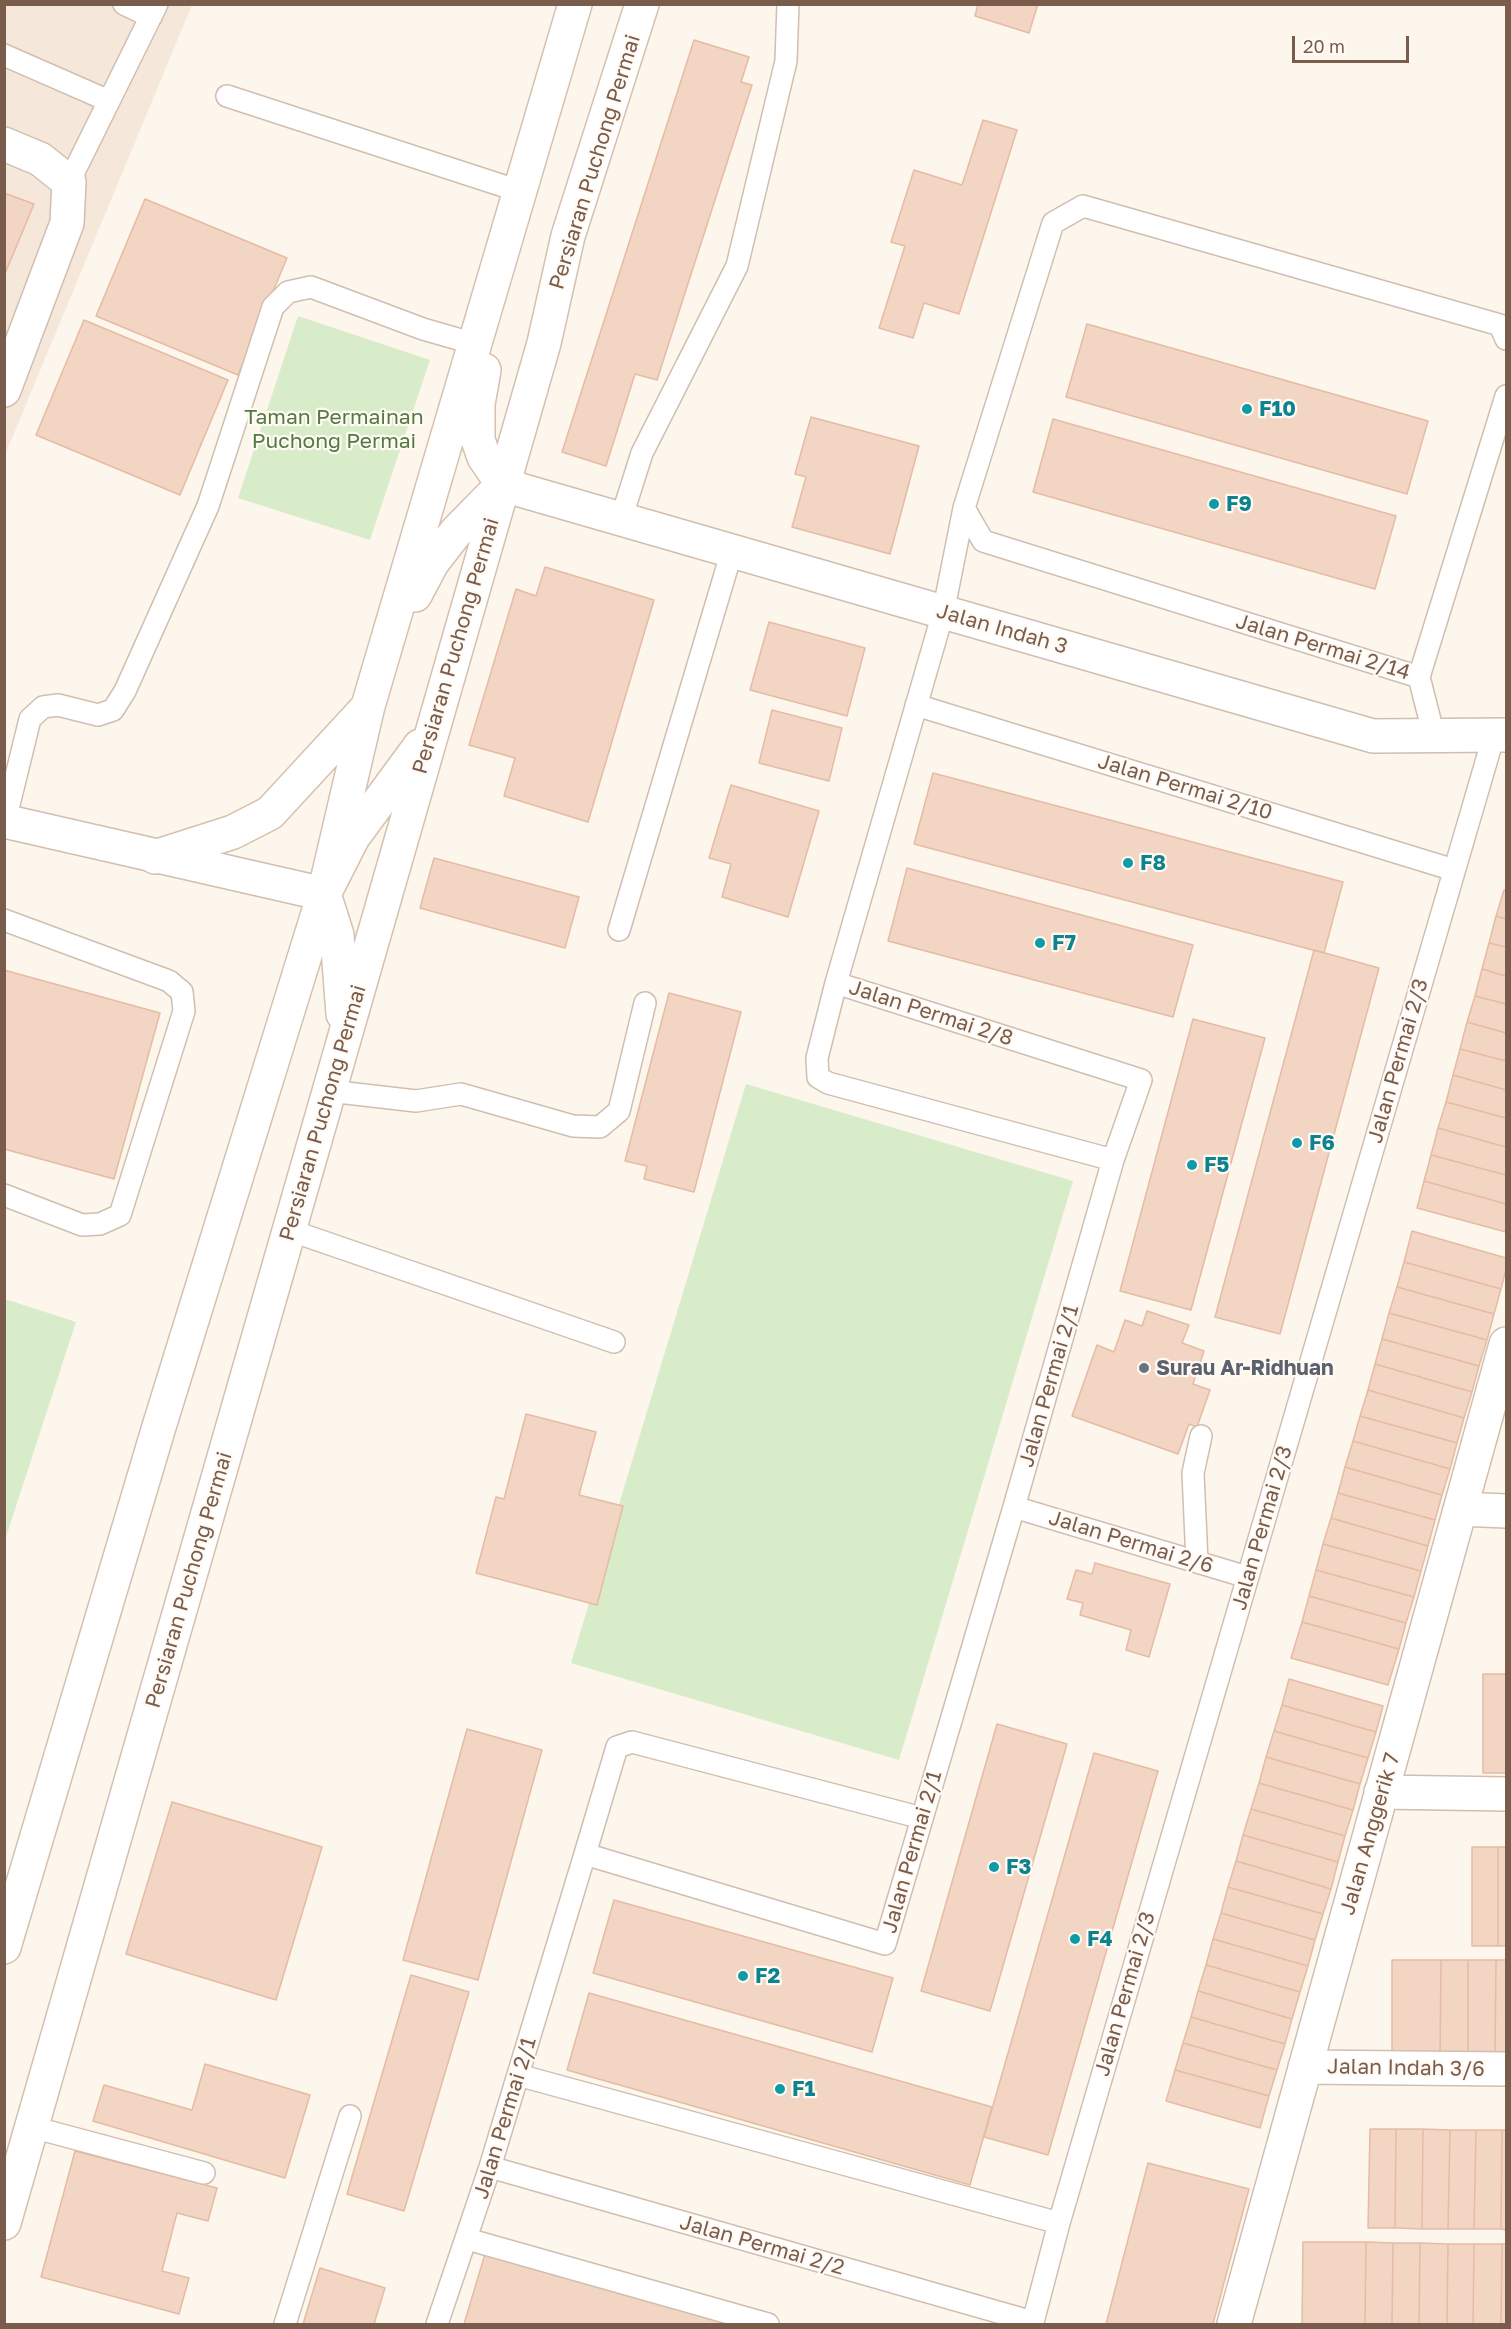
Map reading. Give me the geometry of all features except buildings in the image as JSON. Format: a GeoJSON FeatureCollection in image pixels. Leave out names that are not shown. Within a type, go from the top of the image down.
{"type":"FeatureCollection","features":[{"type":"Feature","properties":{"kind":"street"},"geometry":{"type":"LineString","coordinates":[[4,1947],[158,1430],[324,894],[368,706],[575,4]]}},
{"type":"Feature","properties":{"kind":"street","name":"Persiaran Puchong Permai"},"geometry":{"type":"LineString","coordinates":[[4,2223],[544,343],[568,236],[642,4]]}},
{"type":"Feature","properties":{"kind":"street"},"geometry":{"type":"LineString","coordinates":[[4,144],[40,159],[69,182],[67,223],[4,390]]}},
{"type":"Feature","properties":{"kind":"street"},"geometry":{"type":"LineString","coordinates":[[383,661],[432,563],[456,532],[502,484],[484,457],[478,440],[478,404],[485,366],[491,287]]}},
{"type":"Feature","properties":{"kind":"street","name":"Jalan Indah 3"},"geometry":{"type":"LineString","coordinates":[[502,484],[1373,736],[1500,735]]}},
{"type":"Feature","properties":{"kind":"street"},"geometry":{"type":"LineString","coordinates":[[154,857],[233,832],[270,813],[368,706]]}},
{"type":"Feature","properties":{"kind":"street"},"geometry":{"type":"LineString","coordinates":[[344,1037],[337,935],[324,894],[353,837],[432,730]]}},
{"type":"Feature","properties":{"kind":"street"},"geometry":{"type":"LineString","coordinates":[[5,821],[154,857],[324,894]]}},
{"type":"Feature","properties":{"kind":"street","name":"Jalan Anggerik 7"},"geometry":{"type":"LineString","coordinates":[[1234,2325],[1506,1344]]}},
{"type":"Feature","properties":{"kind":"street"},"geometry":{"type":"LineString","coordinates":[[1461,1509],[1506,1511]]}},
{"type":"Feature","properties":{"kind":"street"},"geometry":{"type":"LineString","coordinates":[[1381,1792],[1506,1794]]}},
{"type":"Feature","properties":{"kind":"street","name":"Jalan Indah 3/6"},"geometry":{"type":"LineString","coordinates":[[1305,2067],[1506,2069]]}},
{"type":"Feature","properties":{"kind":"lane"},"geometry":{"type":"LineString","coordinates":[[69,182],[154,11],[124,4]]}},
{"type":"Feature","properties":{"kind":"lane"},"geometry":{"type":"LineString","coordinates":[[621,519],[642,453],[737,266],[786,61],[788,4]]}},
{"type":"Feature","properties":{"kind":"lane"},"geometry":{"type":"LineString","coordinates":[[4,55],[109,101]]}},
{"type":"Feature","properties":{"kind":"lane"},"geometry":{"type":"LineString","coordinates":[[227,96],[519,192]]}},
{"type":"Feature","properties":{"kind":"lane"},"geometry":{"type":"LineString","coordinates":[[943,613],[964,508],[1053,223],[1083,206],[1500,325],[1506,339]]}},
{"type":"Feature","properties":{"kind":"lane"},"geometry":{"type":"LineString","coordinates":[[5,821],[30,719],[43,707],[58,705],[98,715],[113,710],[125,691],[208,506],[273,307],[288,292],[311,287],[423,329],[475,344]]}},
{"type":"Feature","properties":{"kind":"lane","name":"Jalan Permai 2/14"},"geometry":{"type":"LineString","coordinates":[[964,508],[982,541],[1419,677],[1506,396]]}},
{"type":"Feature","properties":{"kind":"lane"},"geometry":{"type":"LineString","coordinates":[[619,930],[732,551]]}},
{"type":"Feature","properties":{"kind":"lane","name":"Jalan Permai 2/8"},"geometry":{"type":"LineString","coordinates":[[943,613],[836,983],[1141,1080],[1113,1160]]}},
{"type":"Feature","properties":{"kind":"lane"},"geometry":{"type":"LineString","coordinates":[[1419,677],[1434,736]]}},
{"type":"Feature","properties":{"kind":"lane","name":"Jalan Permai 2/10"},"geometry":{"type":"LineString","coordinates":[[916,705],[1454,870]]}},
{"type":"Feature","properties":{"kind":"lane","name":"Jalan Permai 2/3"},"geometry":{"type":"LineString","coordinates":[[1033,2322],[1059,2223],[1454,870],[1500,735]]}},
{"type":"Feature","properties":{"kind":"lane"},"geometry":{"type":"LineString","coordinates":[[4,920],[170,981],[182,992],[184,1011],[120,1215],[100,1224],[82,1225],[4,1195]]}},
{"type":"Feature","properties":{"kind":"lane"},"geometry":{"type":"LineString","coordinates":[[836,983],[817,1058],[818,1077],[828,1083],[1113,1160]]}},
{"type":"Feature","properties":{"kind":"lane"},"geometry":{"type":"LineString","coordinates":[[329,1091],[416,1101],[461,1094],[573,1126],[600,1127],[619,1111],[645,1004]]}},
{"type":"Feature","properties":{"kind":"lane","name":"Jalan Permai 2/1"},"geometry":{"type":"LineString","coordinates":[[437,2325],[490,2167],[585,1854],[885,1944],[1014,1508],[1113,1160]]}},
{"type":"Feature","properties":{"kind":"lane"},"geometry":{"type":"LineString","coordinates":[[289,1230],[614,1342]]}},
{"type":"Feature","properties":{"kind":"lane"},"geometry":{"type":"LineString","coordinates":[[1197,1562],[1193,1473],[1201,1436]]}},
{"type":"Feature","properties":{"kind":"lane","name":"Jalan Permai 2/6"},"geometry":{"type":"LineString","coordinates":[[1014,1508],[1247,1577]]}},
{"type":"Feature","properties":{"kind":"lane"},"geometry":{"type":"LineString","coordinates":[[585,1854],[617,1748],[632,1742],[922,1818]]}},
{"type":"Feature","properties":{"kind":"lane"},"geometry":{"type":"LineString","coordinates":[[518,2075],[1059,2223]]}},
{"type":"Feature","properties":{"kind":"lane"},"geometry":{"type":"LineString","coordinates":[[285,2325],[350,2116]]}},
{"type":"Feature","properties":{"kind":"lane"},"geometry":{"type":"LineString","coordinates":[[32,2127],[204,2173]]}},
{"type":"Feature","properties":{"kind":"lane","name":"Jalan Permai 2/2"},"geometry":{"type":"LineString","coordinates":[[490,2167],[1033,2322]]}},
{"type":"Feature","properties":{"kind":"lane"},"geometry":{"type":"LineString","coordinates":[[467,2239],[768,2325]]}},
{"type":"Feature","properties":{"kind":"shaded area"},"geometry":{"type":"Polygon","coordinates":[[[5,5],[192,5],[5,455],[5,5]]]}},
{"type":"Feature","properties":{"kind":"green space","name":"Taman Permainan Puchong Permai"},"geometry":{"type":"Polygon","coordinates":[[[298,316],[430,360],[370,540],[238,498],[298,316]]]}},
{"type":"Feature","properties":{"kind":"green space"},"geometry":{"type":"Polygon","coordinates":[[[746,1084],[1073,1181],[899,1760],[571,1663],[746,1084]]]}},
{"type":"Feature","properties":{"kind":"green space"},"geometry":{"type":"Polygon","coordinates":[[[4,1299],[76,1322],[5,1540],[4,1299]]]}},
{"type":"Feature","properties":{"kind":"place","name":"F10"},"geometry":{"type":"Point","coordinates":[1247,409]}},
{"type":"Feature","properties":{"kind":"place","name":"F9"},"geometry":{"type":"Point","coordinates":[1214,504]}},
{"type":"Feature","properties":{"kind":"place","name":"F8"},"geometry":{"type":"Point","coordinates":[1128,863]}},
{"type":"Feature","properties":{"kind":"place","name":"F7"},"geometry":{"type":"Point","coordinates":[1040,943]}},
{"type":"Feature","properties":{"kind":"place","name":"F6"},"geometry":{"type":"Point","coordinates":[1297,1143]}},
{"type":"Feature","properties":{"kind":"place","name":"F5"},"geometry":{"type":"Point","coordinates":[1192,1165]}},
{"type":"Feature","properties":{"kind":"place","name":"Surau Ar-Ridhuan"},"geometry":{"type":"Point","coordinates":[1144,1368]}},
{"type":"Feature","properties":{"kind":"place","name":"F3"},"geometry":{"type":"Point","coordinates":[994,1867]}},
{"type":"Feature","properties":{"kind":"place","name":"F4"},"geometry":{"type":"Point","coordinates":[1075,1939]}},
{"type":"Feature","properties":{"kind":"place","name":"F2"},"geometry":{"type":"Point","coordinates":[743,1976]}},
{"type":"Feature","properties":{"kind":"place","name":"F1"},"geometry":{"type":"Point","coordinates":[780,2089]}}]}
